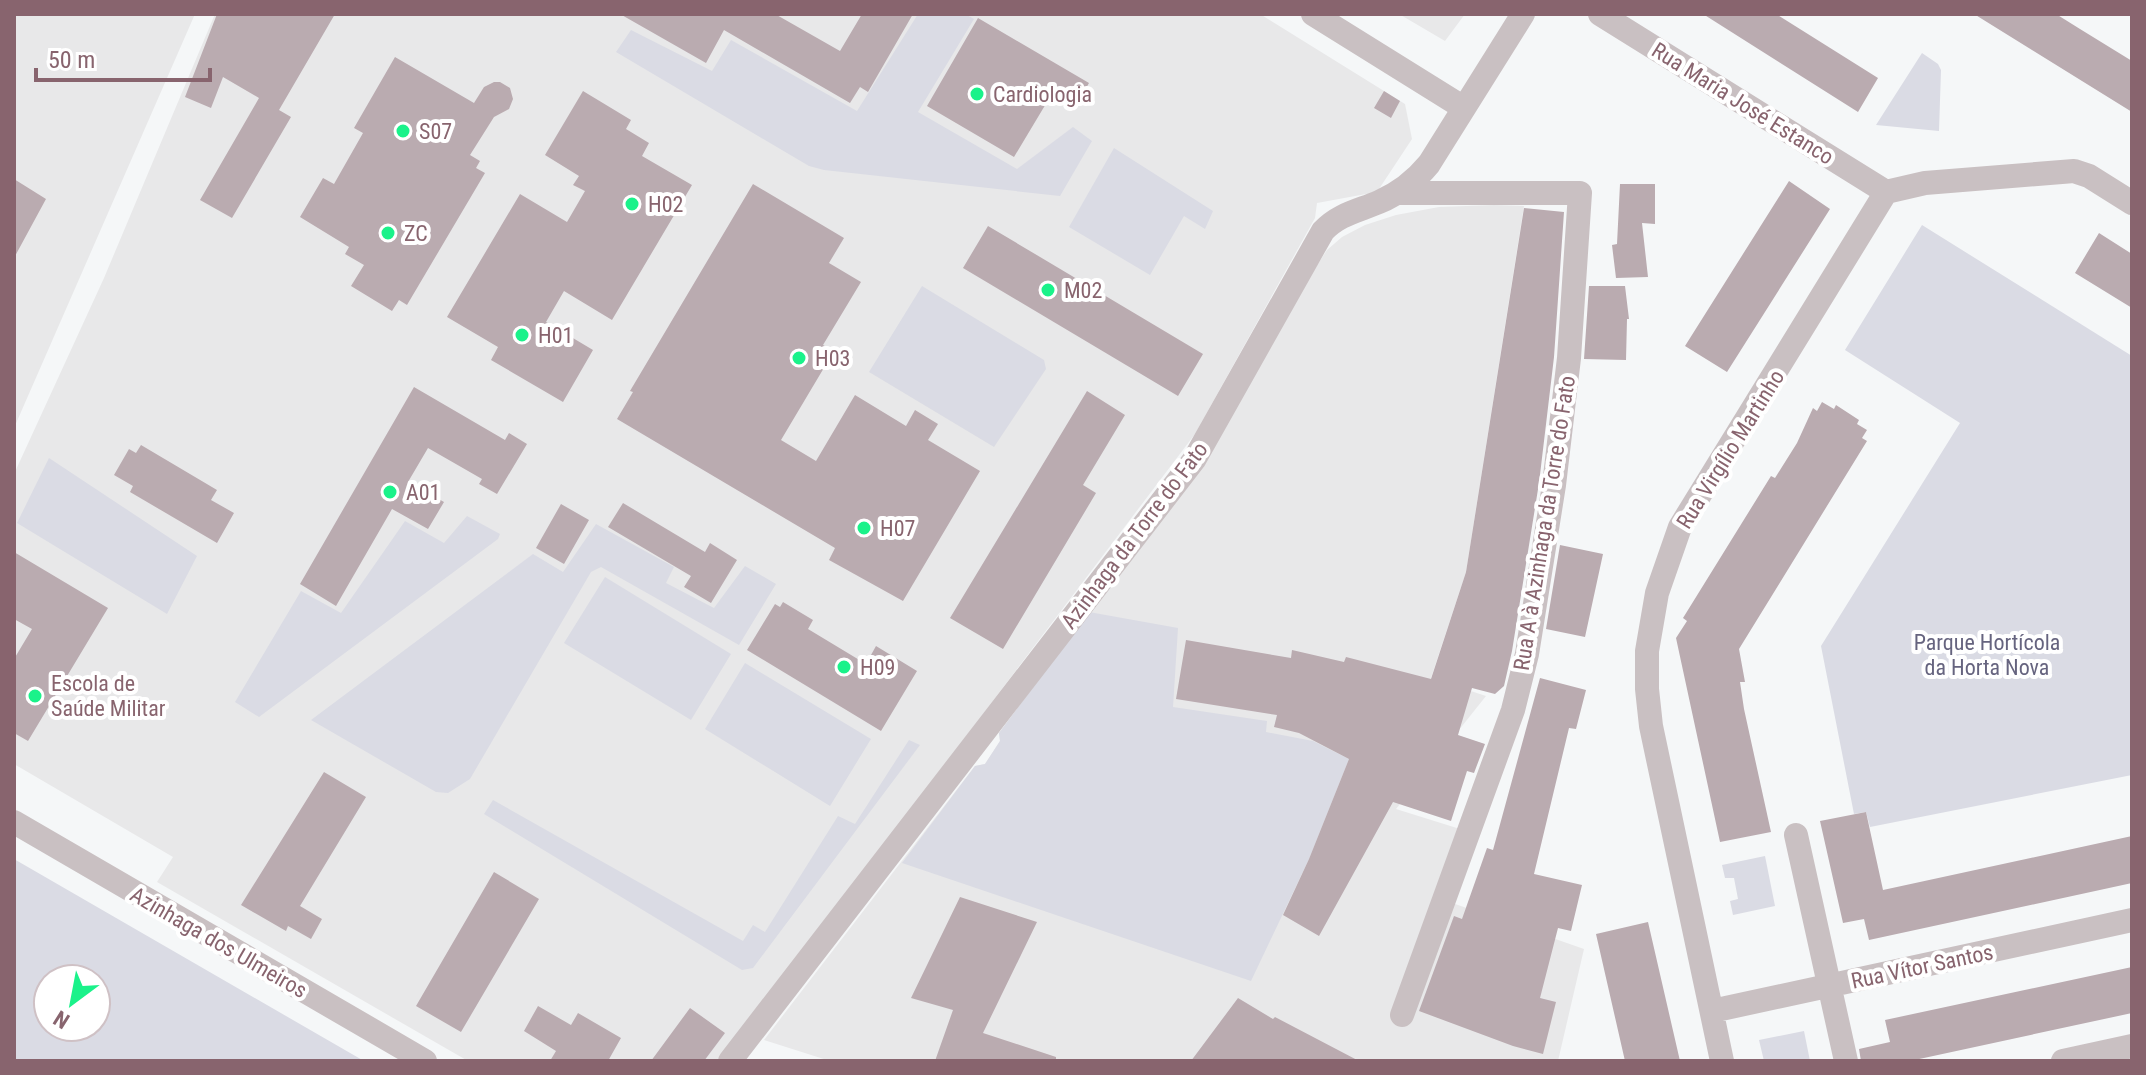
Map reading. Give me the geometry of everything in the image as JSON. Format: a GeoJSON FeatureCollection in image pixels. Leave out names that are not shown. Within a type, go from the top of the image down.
{"type":"FeatureCollection","features":[{"type":"Feature","properties":{"kind":"street"},"geometry":{"type":"LineString","coordinates":[[1313,14],[1464,108]]}},
{"type":"Feature","properties":{"kind":"street","name":"Azinhaga da Torre do Fato"},"geometry":{"type":"LineString","coordinates":[[730,1061],[1194,460],[1323,231],[1341,216],[1399,193],[1416,180],[1523,14]]}},
{"type":"Feature","properties":{"kind":"street","name":"Rua Maria José Estanco"},"geometry":{"type":"LineString","coordinates":[[1600,14],[1886,192]]}},
{"type":"Feature","properties":{"kind":"street"},"geometry":{"type":"LineString","coordinates":[[1886,192],[1925,183],[2074,171],[2089,176],[2132,203]]}},
{"type":"Feature","properties":{"kind":"street","name":"Rua Virgílio Martinho"},"geometry":{"type":"LineString","coordinates":[[1722,1061],[1651,726],[1647,651],[1657,593],[1680,527],[1886,192]]}},
{"type":"Feature","properties":{"kind":"street","name":"Rua A à Azinhaga da Torre do Fato"},"geometry":{"type":"LineString","coordinates":[[1399,193],[1580,193],[1569,358],[1527,654],[1513,710],[1402,1015]]}},
{"type":"Feature","properties":{"kind":"street","name":"Azinhaga dos Ulmeiros"},"geometry":{"type":"LineString","coordinates":[[14,822],[425,1061]]}},
{"type":"Feature","properties":{"kind":"street"},"geometry":{"type":"LineString","coordinates":[[1796,835],[1846,1061]]}},
{"type":"Feature","properties":{"kind":"street","name":"Rua Vítor Santos"},"geometry":{"type":"LineString","coordinates":[[1712,1011],[2132,920]]}},
{"type":"Feature","properties":{"kind":"street"},"geometry":{"type":"LineString","coordinates":[[2063,1061],[2132,1046]]}},
{"type":"Feature","properties":{"kind":"shaded area"},"geometry":{"type":"Polygon","coordinates":[[[14,14],[195,14],[14,428],[14,14]]]}},
{"type":"Feature","properties":{"kind":"shaded area"},"geometry":{"type":"Polygon","coordinates":[[[215,14],[1260,14],[1405,104],[1412,139],[1377,192],[1317,203],[1315,218],[1195,434],[720,1061],[468,1061],[157,882],[173,857],[14,764],[14,474],[104,278],[215,14]]]}},
{"type":"Feature","properties":{"kind":"shaded area"},"geometry":{"type":"Polygon","coordinates":[[[1399,14],[1465,14],[1445,41],[1399,14]]]}},
{"type":"Feature","properties":{"kind":"shaded area"},"geometry":{"type":"Polygon","coordinates":[[[1524,206],[1466,572],[1431,678],[1486,696],[1396,809],[1460,829],[1438,898],[1584,949],[1558,1061],[830,1061],[764,1040],[975,766],[985,764],[1000,741],[999,733],[1089,612],[1327,250],[1342,237],[1365,225],[1396,215],[1439,207],[1524,206]]]}},
{"type":"Feature","properties":{"kind":"green space"},"geometry":{"type":"Polygon","coordinates":[[[918,14],[965,14],[974,19],[918,112],[1017,169],[1073,127],[1092,141],[1060,196],[809,166],[616,52],[631,30],[712,71],[731,40],[857,111],[918,14]]]}},
{"type":"Feature","properties":{"kind":"green space"},"geometry":{"type":"Polygon","coordinates":[[[1922,53],[1938,64],[1941,70],[1939,131],[1876,125],[1922,53]]]}},
{"type":"Feature","properties":{"kind":"green space"},"geometry":{"type":"Polygon","coordinates":[[[1114,148],[1213,211],[1205,229],[1184,216],[1150,275],[1069,227],[1114,148]]]}},
{"type":"Feature","properties":{"kind":"green space","name":"Parque Hortícola da Horta Nova"},"geometry":{"type":"Polygon","coordinates":[[[1922,225],[2132,356],[2132,775],[1870,827],[1866,812],[1854,814],[1821,646],[1960,423],[1845,350],[1922,225]]]}},
{"type":"Feature","properties":{"kind":"green space"},"geometry":{"type":"Polygon","coordinates":[[[922,286],[1044,360],[1046,369],[994,447],[869,372],[922,286]]]}},
{"type":"Feature","properties":{"kind":"green space"},"geometry":{"type":"Polygon","coordinates":[[[49,458],[197,556],[167,614],[17,523],[49,458]]]}},
{"type":"Feature","properties":{"kind":"green space"},"geometry":{"type":"Polygon","coordinates":[[[467,516],[500,534],[498,539],[259,717],[235,702],[301,591],[341,613],[405,521],[444,543],[467,516]]]}},
{"type":"Feature","properties":{"kind":"green space"},"geometry":{"type":"Polygon","coordinates":[[[596,524],[674,567],[666,583],[714,608],[745,566],[776,584],[739,645],[601,567],[591,572],[470,779],[448,793],[436,792],[311,720],[533,554],[563,572],[596,524]]]}},
{"type":"Feature","properties":{"kind":"green space"},"geometry":{"type":"Polygon","coordinates":[[[605,577],[731,654],[691,720],[564,643],[605,577]]]}},
{"type":"Feature","properties":{"kind":"green space"},"geometry":{"type":"Polygon","coordinates":[[[1089,612],[1178,628],[1173,707],[1267,721],[1266,732],[1313,741],[1349,759],[1309,859],[1251,981],[902,863],[975,766],[985,764],[1000,741],[999,733],[1089,612]]]}},
{"type":"Feature","properties":{"kind":"green space"},"geometry":{"type":"Polygon","coordinates":[[[745,663],[871,739],[830,806],[705,729],[745,663]]]}},
{"type":"Feature","properties":{"kind":"green space"},"geometry":{"type":"Polygon","coordinates":[[[909,740],[920,745],[753,968],[742,970],[484,814],[493,800],[743,941],[753,925],[765,932],[838,816],[855,824],[909,740]]]}},
{"type":"Feature","properties":{"kind":"green space"},"geometry":{"type":"Polygon","coordinates":[[[1765,856],[1775,906],[1733,915],[1730,901],[1738,899],[1734,878],[1725,878],[1722,865],[1765,856]]]}},
{"type":"Feature","properties":{"kind":"green space"},"geometry":{"type":"Polygon","coordinates":[[[14,859],[364,1061],[14,1061],[14,859]]]}},
{"type":"Feature","properties":{"kind":"green space"},"geometry":{"type":"Polygon","coordinates":[[[1804,1031],[1810,1061],[1764,1061],[1759,1040],[1804,1031]]]}},
{"type":"Feature","properties":{"kind":"building"},"geometry":{"type":"Polygon","coordinates":[[[217,14],[335,14],[279,110],[291,117],[232,218],[200,200],[259,98],[223,77],[211,108],[185,97],[217,14]]]}},
{"type":"Feature","properties":{"kind":"building"},"geometry":{"type":"Polygon","coordinates":[[[620,14],[775,14],[840,51],[862,14],[913,14],[868,92],[860,87],[850,103],[724,30],[706,63],[620,14]]]}},
{"type":"Feature","properties":{"kind":"building"},"geometry":{"type":"Polygon","coordinates":[[[1703,14],[1776,14],[1878,78],[1858,112],[1703,14]]]}},
{"type":"Feature","properties":{"kind":"building"},"geometry":{"type":"Polygon","coordinates":[[[1974,14],[2056,14],[2132,61],[2132,112],[1974,14]]]}},
{"type":"Feature","properties":{"kind":"building","name":"Cardiologia"},"geometry":{"type":"Polygon","coordinates":[[[978,18],[1089,83],[1073,111],[1050,97],[1014,157],[927,106],[978,18]]]}},
{"type":"Feature","properties":{"kind":"building"},"geometry":{"type":"Polygon","coordinates":[[[395,57],[474,103],[484,87],[494,82],[510,88],[513,99],[509,109],[494,117],[470,155],[480,161],[476,168],[485,173],[407,305],[399,300],[392,311],[351,286],[364,265],[345,254],[349,247],[300,217],[323,178],[334,184],[363,133],[354,128],[395,57]]]}},
{"type":"Feature","properties":{"kind":"building","name":"H02"},"geometry":{"type":"Polygon","coordinates":[[[583,91],[631,120],[626,129],[649,143],[642,156],[692,185],[612,320],[564,291],[546,322],[593,350],[563,402],[491,360],[498,347],[447,317],[520,194],[567,222],[585,191],[573,185],[579,176],[545,155],[583,91]]]}},
{"type":"Feature","properties":{"kind":"building"},"geometry":{"type":"Polygon","coordinates":[[[1384,91],[1400,101],[1391,118],[1374,108],[1384,91]]]}},
{"type":"Feature","properties":{"kind":"building"},"geometry":{"type":"Polygon","coordinates":[[[14,179],[46,199],[14,258],[14,179]]]}},
{"type":"Feature","properties":{"kind":"building"},"geometry":{"type":"Polygon","coordinates":[[[1789,181],[1830,209],[1727,372],[1685,346],[1789,181]]]}},
{"type":"Feature","properties":{"kind":"building"},"geometry":{"type":"Polygon","coordinates":[[[753,184],[844,238],[829,263],[861,282],[823,345],[834,351],[781,440],[816,461],[855,395],[906,426],[915,410],[938,424],[928,440],[980,471],[903,601],[829,560],[835,548],[617,419],[633,392],[630,391],[753,184]]]}},
{"type":"Feature","properties":{"kind":"building"},"geometry":{"type":"Polygon","coordinates":[[[1620,184],[1655,184],[1655,224],[1642,223],[1648,277],[1616,278],[1612,245],[1617,244],[1620,184]]]}},
{"type":"Feature","properties":{"kind":"building"},"geometry":{"type":"Polygon","coordinates":[[[1524,208],[1564,212],[1554,357],[1539,483],[1504,686],[1495,694],[1472,688],[1458,735],[1485,744],[1474,773],[1467,771],[1451,821],[1393,802],[1319,936],[1283,915],[1349,759],[1299,733],[1274,727],[1277,715],[1176,699],[1186,640],[1291,658],[1292,650],[1344,662],[1346,657],[1431,679],[1466,572],[1524,208]]]}},
{"type":"Feature","properties":{"kind":"building","name":"M02"},"geometry":{"type":"Polygon","coordinates":[[[988,226],[1203,354],[1178,396],[963,268],[988,226]]]}},
{"type":"Feature","properties":{"kind":"building"},"geometry":{"type":"Polygon","coordinates":[[[2099,233],[2132,254],[2132,308],[2075,273],[2099,233]]]}},
{"type":"Feature","properties":{"kind":"building"},"geometry":{"type":"Polygon","coordinates":[[[1589,286],[1625,286],[1629,319],[1626,360],[1584,359],[1589,286]]]}},
{"type":"Feature","properties":{"kind":"building","name":"A01"},"geometry":{"type":"Polygon","coordinates":[[[414,387],[505,440],[509,433],[527,444],[497,494],[479,484],[482,479],[428,448],[408,482],[444,502],[428,529],[392,509],[336,606],[300,584],[414,387]]]}},
{"type":"Feature","properties":{"kind":"building"},"geometry":{"type":"Polygon","coordinates":[[[1087,391],[1125,415],[1083,485],[1096,493],[1003,649],[950,618],[1087,391]]]}},
{"type":"Feature","properties":{"kind":"building"},"geometry":{"type":"Polygon","coordinates":[[[1822,402],[1834,409],[1836,405],[1859,420],[1857,424],[1867,430],[1862,438],[1867,441],[1739,649],[1745,682],[1740,682],[1744,709],[1771,832],[1720,842],[1676,638],[1687,621],[1683,618],[1771,476],[1775,478],[1797,443],[1813,408],[1817,411],[1822,402]]]}},
{"type":"Feature","properties":{"kind":"building"},"geometry":{"type":"Polygon","coordinates":[[[141,445],[217,490],[211,500],[234,513],[217,543],[130,492],[133,486],[114,475],[129,449],[136,453],[141,445]]]}},
{"type":"Feature","properties":{"kind":"building"},"geometry":{"type":"Polygon","coordinates":[[[623,503],[705,552],[710,543],[737,560],[711,603],[684,587],[691,576],[608,527],[623,503]]]}},
{"type":"Feature","properties":{"kind":"building"},"geometry":{"type":"Polygon","coordinates":[[[561,504],[589,520],[564,564],[536,548],[561,504]]]}},
{"type":"Feature","properties":{"kind":"building"},"geometry":{"type":"Polygon","coordinates":[[[1560,545],[1603,554],[1585,637],[1546,629],[1560,545]]]}},
{"type":"Feature","properties":{"kind":"building","name":"Escola de Saúde Militar"},"geometry":{"type":"Polygon","coordinates":[[[14,552],[108,608],[28,741],[14,733],[14,659],[32,629],[14,619],[14,552]]]}},
{"type":"Feature","properties":{"kind":"building","name":"H09"},"geometry":{"type":"Polygon","coordinates":[[[783,602],[813,620],[808,629],[866,664],[876,646],[917,671],[881,731],[747,650],[775,604],[780,607],[783,602]]]}},
{"type":"Feature","properties":{"kind":"building"},"geometry":{"type":"Polygon","coordinates":[[[1540,678],[1586,690],[1576,729],[1569,728],[1534,874],[1582,885],[1571,931],[1558,928],[1540,998],[1556,1002],[1543,1054],[1419,1011],[1454,916],[1462,919],[1487,848],[1493,850],[1540,678]]]}},
{"type":"Feature","properties":{"kind":"building"},"geometry":{"type":"Polygon","coordinates":[[[324,772],[366,797],[300,906],[322,919],[311,939],[288,926],[286,931],[241,905],[324,772]]]}},
{"type":"Feature","properties":{"kind":"building"},"geometry":{"type":"Polygon","coordinates":[[[1866,812],[1883,890],[2132,836],[2132,883],[1869,940],[1864,919],[1843,923],[1820,821],[1866,812]]]}},
{"type":"Feature","properties":{"kind":"building"},"geometry":{"type":"Polygon","coordinates":[[[494,872],[539,899],[461,1032],[416,1006],[494,872]]]}},
{"type":"Feature","properties":{"kind":"building"},"geometry":{"type":"Polygon","coordinates":[[[960,897],[1037,922],[983,1033],[1056,1057],[1056,1061],[935,1061],[953,1010],[911,998],[960,897]]]}},
{"type":"Feature","properties":{"kind":"building"},"geometry":{"type":"Polygon","coordinates":[[[1648,922],[1680,1061],[1625,1061],[1596,934],[1648,922]]]}},
{"type":"Feature","properties":{"kind":"building"},"geometry":{"type":"Polygon","coordinates":[[[2132,967],[2132,1013],[1910,1061],[1861,1061],[1859,1049],[1890,1042],[1885,1020],[2132,967]]]}},
{"type":"Feature","properties":{"kind":"building"},"geometry":{"type":"Polygon","coordinates":[[[1238,998],[1273,1019],[1275,1017],[1359,1061],[1191,1061],[1238,998]]]}},
{"type":"Feature","properties":{"kind":"building"},"geometry":{"type":"Polygon","coordinates":[[[538,1006],[571,1025],[578,1013],[621,1038],[608,1061],[550,1061],[556,1051],[524,1031],[538,1006]]]}},
{"type":"Feature","properties":{"kind":"building"},"geometry":{"type":"Polygon","coordinates":[[[690,1008],[725,1033],[704,1061],[651,1061],[690,1008]]]}},
{"type":"Feature","properties":{"kind":"place","name":"Cardiologia"},"geometry":{"type":"Point","coordinates":[977,94]}},
{"type":"Feature","properties":{"kind":"place","name":"S07"},"geometry":{"type":"Point","coordinates":[403,131]}},
{"type":"Feature","properties":{"kind":"place","name":"H02"},"geometry":{"type":"Point","coordinates":[632,204]}},
{"type":"Feature","properties":{"kind":"place","name":"ZC"},"geometry":{"type":"Point","coordinates":[388,233]}},
{"type":"Feature","properties":{"kind":"place","name":"M02"},"geometry":{"type":"Point","coordinates":[1048,290]}},
{"type":"Feature","properties":{"kind":"place","name":"H01"},"geometry":{"type":"Point","coordinates":[522,335]}},
{"type":"Feature","properties":{"kind":"place","name":"H03"},"geometry":{"type":"Point","coordinates":[799,358]}},
{"type":"Feature","properties":{"kind":"place","name":"A01"},"geometry":{"type":"Point","coordinates":[390,492]}},
{"type":"Feature","properties":{"kind":"place","name":"H07"},"geometry":{"type":"Point","coordinates":[864,528]}},
{"type":"Feature","properties":{"kind":"place","name":"H09"},"geometry":{"type":"Point","coordinates":[844,667]}},
{"type":"Feature","properties":{"kind":"place","name":"Escola de Saúde Militar"},"geometry":{"type":"Point","coordinates":[35,696]}}]}
